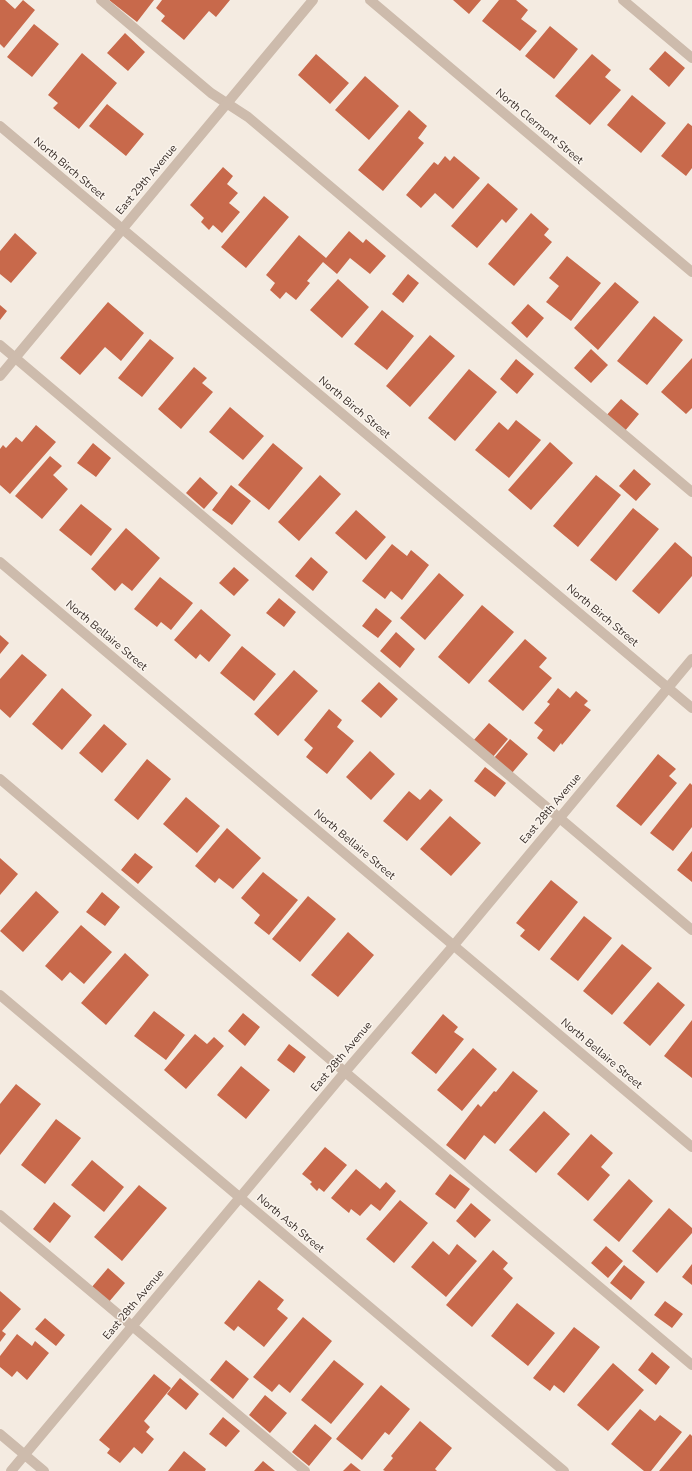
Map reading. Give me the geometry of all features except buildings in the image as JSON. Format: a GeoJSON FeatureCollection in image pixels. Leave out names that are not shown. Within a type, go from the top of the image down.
{"type":"FeatureCollection","features":[{"type":"Feature","properties":{"kind":"street"},"geometry":{"type":"LineString","coordinates":[[101,0],[211,93],[254,122],[692,492]]}},
{"type":"Feature","properties":{"kind":"street","name":"East 29th Avenue"},"geometry":{"type":"LineString","coordinates":[[0,376],[313,0]]}},
{"type":"Feature","properties":{"kind":"street","name":"North Clermont Street"},"geometry":{"type":"LineString","coordinates":[[370,0],[692,272]]}},
{"type":"Feature","properties":{"kind":"street"},"geometry":{"type":"LineString","coordinates":[[623,0],[692,58]]}},
{"type":"Feature","properties":{"kind":"street","name":"North Birch Street"},"geometry":{"type":"LineString","coordinates":[[0,126],[692,708]]}},
{"type":"Feature","properties":{"kind":"street"},"geometry":{"type":"LineString","coordinates":[[0,345],[692,930]]}},
{"type":"Feature","properties":{"kind":"street","name":"North Bellaire Street"},"geometry":{"type":"LineString","coordinates":[[0,562],[692,1147]]}},
{"type":"Feature","properties":{"kind":"street","name":"East 28th Avenue"},"geometry":{"type":"LineString","coordinates":[[11,1471],[345,1072],[454,945],[692,659]]}},
{"type":"Feature","properties":{"kind":"street"},"geometry":{"type":"LineString","coordinates":[[0,779],[692,1365]]}},
{"type":"Feature","properties":{"kind":"street","name":"North Ash Street"},"geometry":{"type":"LineString","coordinates":[[0,996],[564,1471]]}},
{"type":"Feature","properties":{"kind":"street"},"geometry":{"type":"LineString","coordinates":[[0,1215],[305,1471]]}},
{"type":"Feature","properties":{"kind":"street"},"geometry":{"type":"LineString","coordinates":[[0,1434],[44,1471]]}}]}
